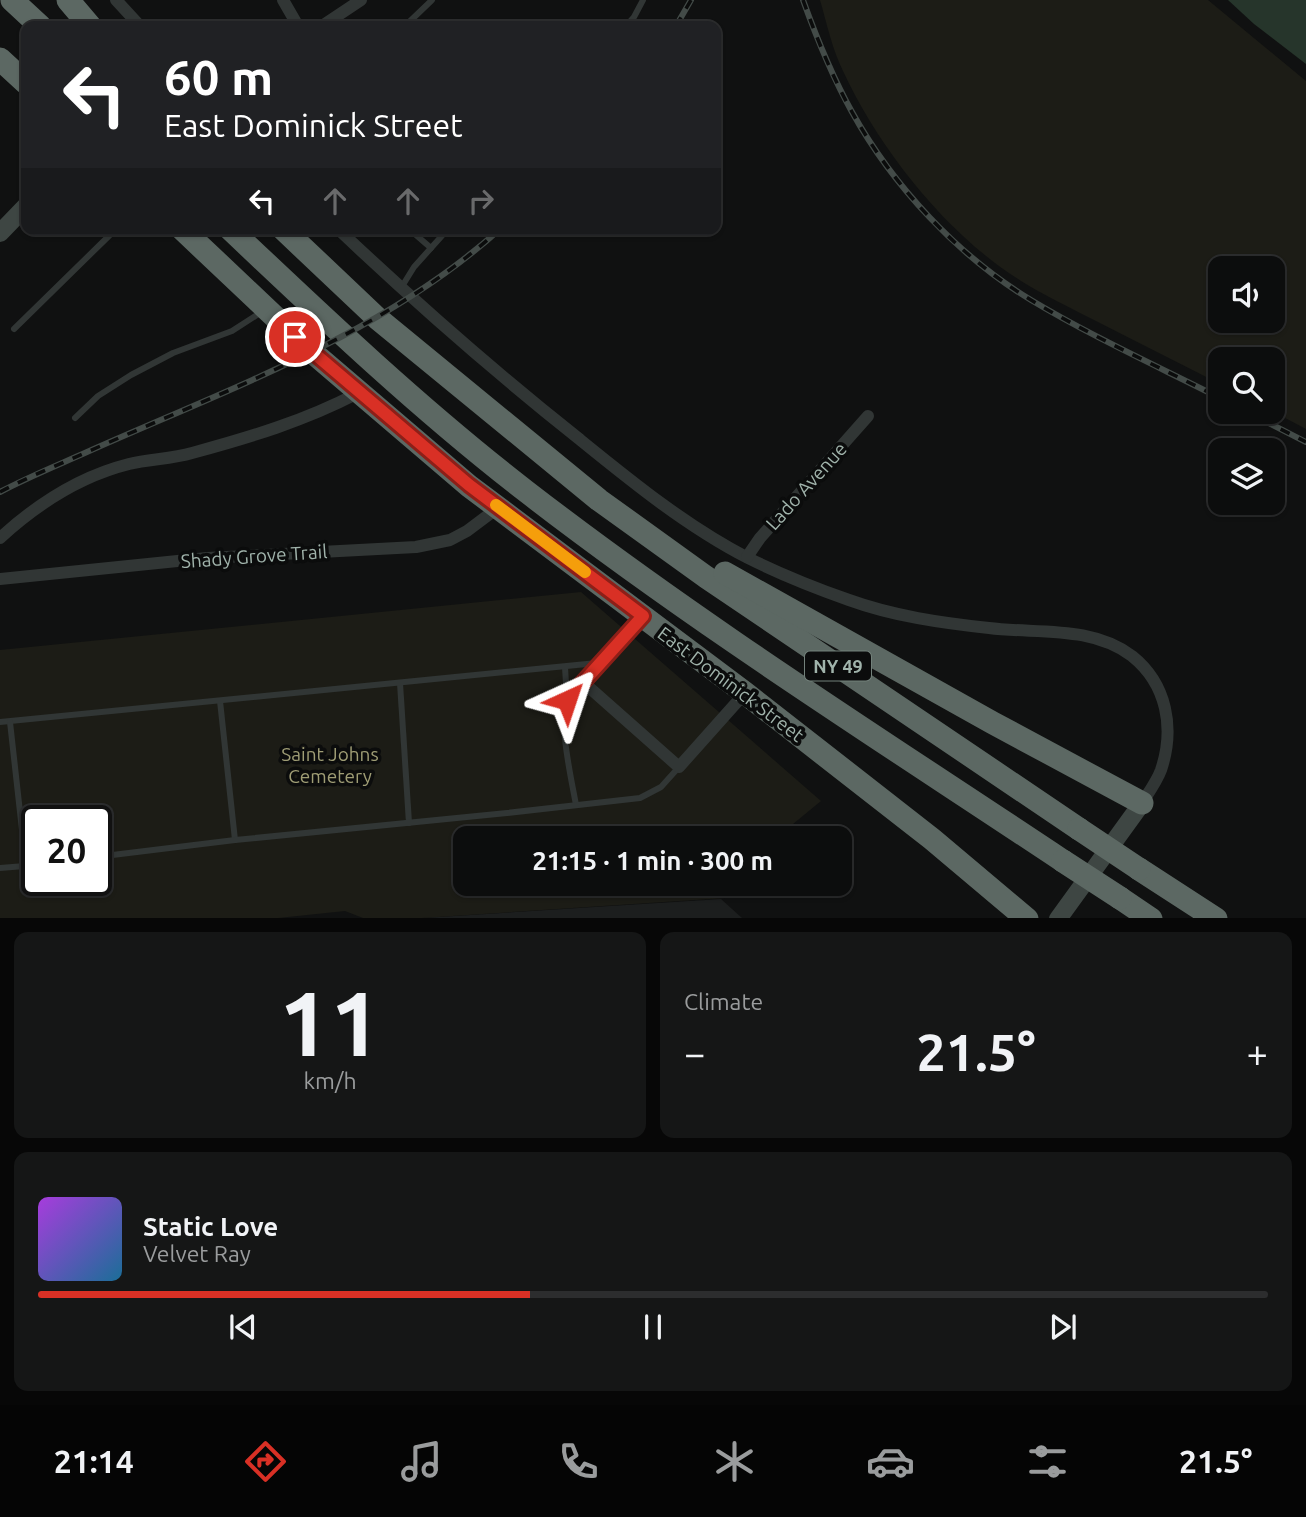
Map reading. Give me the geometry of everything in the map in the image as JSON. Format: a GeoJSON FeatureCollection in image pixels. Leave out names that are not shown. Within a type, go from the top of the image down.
{"type":"FeatureCollection","features":[{"type":"Feature","properties":{"kind":"highway"},"geometry":{"type":"LineString","coordinates":[[12,0],[36,21]]}},
{"type":"Feature","properties":{"kind":"highway"},"geometry":{"type":"LineString","coordinates":[[22,0],[38,21]]}},
{"type":"Feature","properties":{"kind":"highway"},"geometry":{"type":"LineString","coordinates":[[68,0],[86,21]]}},
{"type":"Feature","properties":{"kind":"highway"},"geometry":{"type":"LineString","coordinates":[[0,59],[21,78]]}},
{"type":"Feature","properties":{"kind":"highway","name":"East Dominick Street"},"geometry":{"type":"LineString","coordinates":[[188,235],[265,310],[358,393],[499,507],[932,839],[1026,918]]}},
{"type":"Feature","properties":{"kind":"highway","name":"NY 49"},"geometry":{"type":"LineString","coordinates":[[236,235],[408,394],[475,452],[624,566],[766,664],[1150,918]]}},
{"type":"Feature","properties":{"kind":"highway","name":"NY 49"},"geometry":{"type":"LineString","coordinates":[[289,235],[377,318],[599,500],[706,577],[1214,918]]}},
{"type":"Feature","properties":{"kind":"highway"},"geometry":{"type":"LineString","coordinates":[[599,500],[795,614],[1142,803]]}},
{"type":"Feature","properties":{"kind":"main road"},"geometry":{"type":"LineString","coordinates":[[0,233],[21,211]]}},
{"type":"Feature","properties":{"kind":"main road"},"geometry":{"type":"LineString","coordinates":[[1059,918],[1142,803]]}},
{"type":"Feature","properties":{"kind":"street"},"geometry":{"type":"LineString","coordinates":[[116,0],[135,21]]}},
{"type":"Feature","properties":{"kind":"street"},"geometry":{"type":"LineString","coordinates":[[283,0],[295,21]]}},
{"type":"Feature","properties":{"kind":"street"},"geometry":{"type":"LineString","coordinates":[[330,21],[361,0]]}},
{"type":"Feature","properties":{"kind":"street"},"geometry":{"type":"LineString","coordinates":[[344,235],[516,389],[632,481],[695,526],[747,557],[798,581],[877,609],[991,629],[1085,636],[1110,643],[1131,656],[1149,673],[1162,694],[1168,721],[1167,748],[1160,772],[1142,803]]}},
{"type":"Feature","properties":{"kind":"street"},"geometry":{"type":"LineString","coordinates":[[0,538],[35,510],[90,477],[129,464],[189,454],[279,427],[318,413],[358,393]]}},
{"type":"Feature","properties":{"kind":"street","name":"Lado Avenue"},"geometry":{"type":"LineString","coordinates":[[747,557],[760,538],[868,416]]}},
{"type":"Feature","properties":{"kind":"street","name":"Shady Grove Trail"},"geometry":{"type":"LineString","coordinates":[[0,579],[207,558],[416,547],[450,540],[499,507]]}},
{"type":"Feature","properties":{"kind":"street"},"geometry":{"type":"LineString","coordinates":[[643,616],[583,682],[679,767],[745,693]]}},
{"type":"Feature","properties":{"kind":"lane"},"geometry":{"type":"LineString","coordinates":[[410,21],[432,0]]}},
{"type":"Feature","properties":{"kind":"lane"},"geometry":{"type":"LineString","coordinates":[[631,21],[643,0]]}},
{"type":"Feature","properties":{"kind":"lane"},"geometry":{"type":"LineString","coordinates":[[14,329],[110,235]]}},
{"type":"Feature","properties":{"kind":"lane"},"geometry":{"type":"LineString","coordinates":[[416,235],[431,248]]}},
{"type":"Feature","properties":{"kind":"lane"},"geometry":{"type":"LineString","coordinates":[[401,288],[414,267],[443,235]]}},
{"type":"Feature","properties":{"kind":"lane"},"geometry":{"type":"LineString","coordinates":[[75,418],[98,396],[131,375],[173,353],[232,331],[265,310]]}},
{"type":"Feature","properties":{"kind":"lane"},"geometry":{"type":"LineString","coordinates":[[0,722],[600,663]]}},
{"type":"Feature","properties":{"kind":"lane"},"geometry":{"type":"LineString","coordinates":[[565,667],[565,740],[576,805]]}},
{"type":"Feature","properties":{"kind":"lane"},"geometry":{"type":"LineString","coordinates":[[567,700],[583,682]]}},
{"type":"Feature","properties":{"kind":"lane"},"geometry":{"type":"LineString","coordinates":[[400,683],[409,823]]}},
{"type":"Feature","properties":{"kind":"lane"},"geometry":{"type":"LineString","coordinates":[[220,701],[235,840]]}},
{"type":"Feature","properties":{"kind":"lane"},"geometry":{"type":"LineString","coordinates":[[10,722],[21,821]]}},
{"type":"Feature","properties":{"kind":"lane"},"geometry":{"type":"LineString","coordinates":[[112,855],[649,795],[661,787],[679,767]]}},
{"type":"Feature","properties":{"kind":"lane"},"geometry":{"type":"LineString","coordinates":[[0,868],[21,866]]}},
{"type":"Feature","properties":{"kind":"shaded area"},"geometry":{"type":"Polygon","coordinates":[[[1228,0],[1306,0],[1306,64],[1254,24],[1228,0]]]}},
{"type":"Feature","properties":{"kind":"shaded area"},"geometry":{"type":"Polygon","coordinates":[[[721,899],[742,918],[423,918],[721,899]]]}},
{"type":"Feature","properties":{"kind":"green space"},"geometry":{"type":"Polygon","coordinates":[[[820,0],[1208,0],[1306,81],[1306,429],[1285,418],[1285,347],[1208,347],[1208,378],[1058,302],[994,262],[942,215],[896,160],[858,101],[833,45],[820,0]]]}},
{"type":"Feature","properties":{"kind":"green space","name":"Saint Johns Cemetery"},"geometry":{"type":"Polygon","coordinates":[[[581,592],[821,801],[791,826],[453,826],[453,896],[725,898],[422,918],[363,918],[345,911],[278,918],[0,918],[0,650],[581,592]]]}},
{"type":"Feature","properties":{"kind":"railway"},"geometry":{"type":"LineString","coordinates":[[679,21],[691,0]]}},
{"type":"Feature","properties":{"kind":"railway"},"geometry":{"type":"LineString","coordinates":[[803,0],[831,71],[868,140],[907,192],[953,241],[1031,300],[1208,392]]}},
{"type":"Feature","properties":{"kind":"railway"},"geometry":{"type":"LineString","coordinates":[[0,492],[249,381],[356,329],[455,266],[493,235]]}},
{"type":"Feature","properties":{"kind":"railway"},"geometry":{"type":"LineString","coordinates":[[1271,424],[1306,442]]}},
{"type":"Feature","properties":{"kind":"slow traffic"},"geometry":{"type":"LineString","coordinates":[[496,505],[585,572]]}},
{"type":"Feature","properties":{"kind":"route"},"geometry":{"type":"LineString","coordinates":[[295,337],[469,485],[643,616],[567,700]]}}]}
